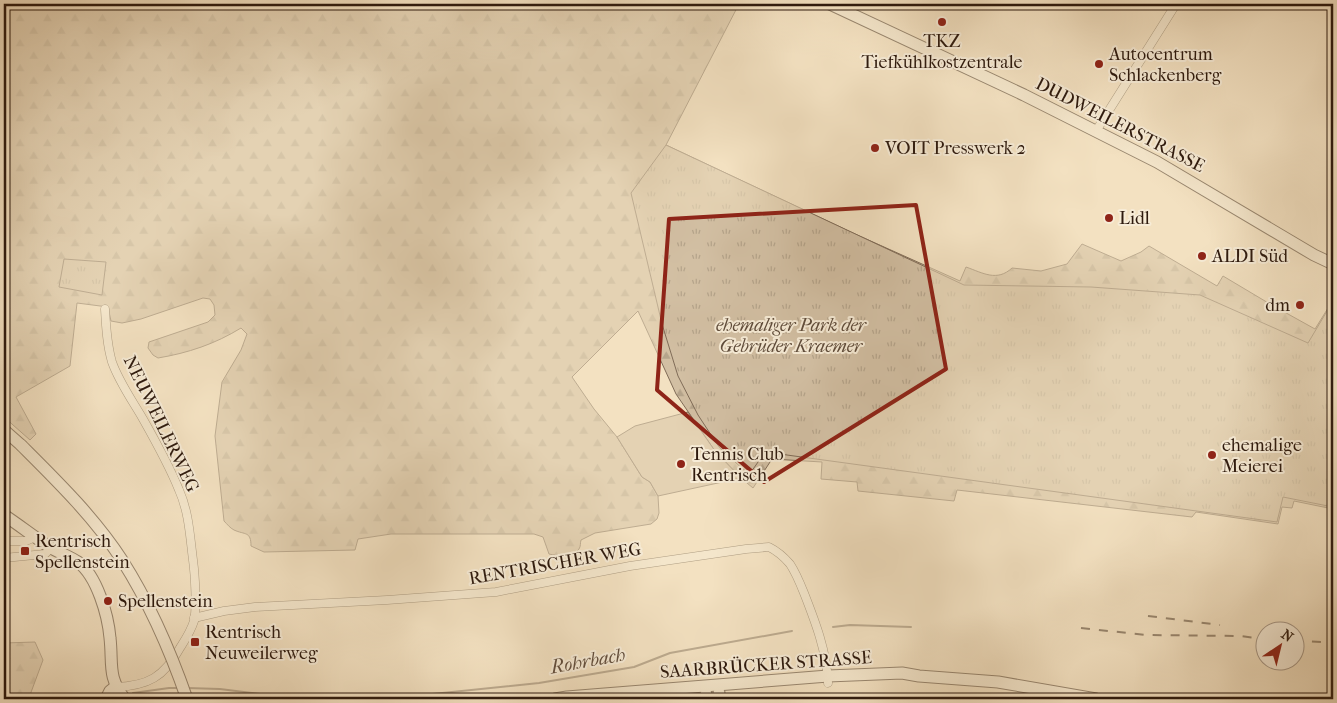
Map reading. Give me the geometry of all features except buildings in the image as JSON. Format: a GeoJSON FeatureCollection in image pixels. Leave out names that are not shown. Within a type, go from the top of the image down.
{"type":"FeatureCollection","features":[{"type":"Feature","properties":{"kind":"main road","name":"DUDWEILERSTRASSE"},"geometry":{"type":"LineString","coordinates":[[830,4],[1158,162],[1314,255],[1333,264]]}},
{"type":"Feature","properties":{"kind":"main road"},"geometry":{"type":"LineString","coordinates":[[4,430],[76,502],[121,559],[158,624],[187,699]]}},
{"type":"Feature","properties":{"kind":"main road"},"geometry":{"type":"LineString","coordinates":[[4,515],[51,548],[77,562],[90,575],[95,583],[110,633],[115,686],[125,699]]}},
{"type":"Feature","properties":{"kind":"main road","name":"SAARBRÜCKER STRASSE"},"geometry":{"type":"LineString","coordinates":[[623,699],[712,694],[828,679],[902,673],[998,682],[1096,699]]}},
{"type":"Feature","properties":{"kind":"main road"},"geometry":{"type":"LineString","coordinates":[[106,699],[115,686]]}},
{"type":"Feature","properties":{"kind":"main road","name":"SAARBRÜCKER STRASSE"},"geometry":{"type":"LineString","coordinates":[[555,699],[567,697],[712,694]]}},
{"type":"Feature","properties":{"kind":"street"},"geometry":{"type":"LineString","coordinates":[[1096,131],[1176,4]]}},
{"type":"Feature","properties":{"kind":"street","name":"NEUWEILERWEG"},"geometry":{"type":"LineString","coordinates":[[105,309],[108,344],[115,368],[156,442],[184,502],[194,570],[194,618],[190,631],[174,658],[158,676],[142,683],[115,686]]}},
{"type":"Feature","properties":{"kind":"street"},"geometry":{"type":"LineString","coordinates":[[4,541],[26,541],[34,537]]}},
{"type":"Feature","properties":{"kind":"street","name":"RENTRISCHER WEG"},"geometry":{"type":"LineString","coordinates":[[194,618],[224,611],[255,607],[397,600],[496,592],[630,566],[769,547],[786,559],[794,570],[810,608],[820,641],[828,679]]}},
{"type":"Feature","properties":{"kind":"street"},"geometry":{"type":"LineString","coordinates":[[4,558],[45,554],[51,548]]}},
{"type":"Feature","properties":{"kind":"highlighted area"},"geometry":{"type":"Polygon","coordinates":[[[916,205],[946,369],[764,482],[657,390],[669,219],[916,205]]]}},
{"type":"Feature","properties":{"kind":"green space"},"geometry":{"type":"Polygon","coordinates":[[[4,4],[739,4],[666,145],[960,281],[966,267],[984,274],[1001,275],[1012,268],[1041,271],[1067,264],[1082,244],[1121,261],[1141,252],[1149,246],[1217,286],[1223,276],[1315,329],[1333,300],[1333,509],[1294,501],[1292,508],[1282,507],[1278,524],[1196,512],[1192,517],[957,490],[954,501],[858,491],[857,482],[821,479],[822,462],[772,459],[753,488],[715,451],[676,394],[638,311],[572,377],[594,409],[617,437],[642,477],[650,482],[658,496],[659,513],[657,519],[651,524],[595,533],[581,540],[580,548],[577,552],[565,555],[549,554],[543,537],[534,534],[391,534],[358,539],[355,550],[264,552],[251,546],[250,538],[247,534],[238,532],[224,521],[215,436],[222,382],[241,350],[247,334],[241,328],[201,347],[158,358],[148,348],[149,342],[208,322],[215,315],[214,305],[210,299],[203,298],[141,319],[122,323],[111,321],[108,307],[77,303],[70,366],[16,397],[36,434],[30,440],[4,417],[4,4]]]}},
{"type":"Feature","properties":{"kind":"green space","name":"ehemaliger Park der Gebrüder Kraemer"},"geometry":{"type":"Polygon","coordinates":[[[666,145],[964,285],[1091,287],[1200,295],[1308,343],[1333,301],[1333,507],[1283,497],[1277,522],[765,452],[749,475],[719,447],[698,415],[678,376],[662,324],[631,193],[666,145]]]}},
{"type":"Feature","properties":{"kind":"green space"},"geometry":{"type":"Polygon","coordinates":[[[64,259],[106,262],[102,295],[59,287],[64,259]]]}},
{"type":"Feature","properties":{"kind":"green space","name":"Tennis Club Rentrisch"},"geometry":{"type":"Polygon","coordinates":[[[688,412],[715,451],[741,478],[658,496],[650,482],[642,477],[617,437],[635,426],[688,412]]]}},
{"type":"Feature","properties":{"kind":"green space"},"geometry":{"type":"Polygon","coordinates":[[[35,642],[43,660],[30,695],[4,695],[4,643],[35,642]]]}},
{"type":"Feature","properties":{"kind":"waterway","name":"Rohrbach"},"geometry":{"type":"LineString","coordinates":[[833,627],[850,625],[911,627]]}},
{"type":"Feature","properties":{"kind":"waterway","name":"Rohrbach"},"geometry":{"type":"LineString","coordinates":[[384,699],[539,683],[634,667],[670,653],[792,631]]}},
{"type":"Feature","properties":{"kind":"waterway","name":"Rohrbach"},"geometry":{"type":"LineString","coordinates":[[133,693],[179,688]]}},
{"type":"Feature","properties":{"kind":"waterway","name":"Rohrbach"},"geometry":{"type":"LineString","coordinates":[[187,688],[220,689],[301,699]]}},
{"type":"Feature","properties":{"kind":"railway"},"geometry":{"type":"LineString","coordinates":[[1148,616],[1220,625]]}},
{"type":"Feature","properties":{"kind":"railway"},"geometry":{"type":"LineString","coordinates":[[1081,628],[1146,635],[1254,638]]}},
{"type":"Feature","properties":{"kind":"railway"},"geometry":{"type":"LineString","coordinates":[[1304,641],[1333,643]]}},
{"type":"Feature","properties":{"kind":"place","name":"TKZ Tiefkühlkostzentrale"},"geometry":{"type":"Point","coordinates":[942,22]}},
{"type":"Feature","properties":{"kind":"place","name":"Autocentrum Schlackenberg"},"geometry":{"type":"Point","coordinates":[1099,64]}},
{"type":"Feature","properties":{"kind":"place","name":"VOIT Presswerk 2"},"geometry":{"type":"Point","coordinates":[875,148]}},
{"type":"Feature","properties":{"kind":"place","name":"Lidl"},"geometry":{"type":"Point","coordinates":[1109,218]}},
{"type":"Feature","properties":{"kind":"place","name":"ALDI Süd"},"geometry":{"type":"Point","coordinates":[1202,256]}},
{"type":"Feature","properties":{"kind":"place","name":"dm"},"geometry":{"type":"Point","coordinates":[1300,305]}},
{"type":"Feature","properties":{"kind":"place","name":"ehemalige Meierei"},"geometry":{"type":"Point","coordinates":[1212,455]}},
{"type":"Feature","properties":{"kind":"place","name":"Tennis Club Rentrisch"},"geometry":{"type":"Point","coordinates":[681,464]}},
{"type":"Feature","properties":{"kind":"place","name":"Rentrisch Spellenstein"},"geometry":{"type":"Point","coordinates":[25,551]}},
{"type":"Feature","properties":{"kind":"place","name":"Spellenstein"},"geometry":{"type":"Point","coordinates":[108,601]}},
{"type":"Feature","properties":{"kind":"place","name":"Rentrisch Neuweilerweg"},"geometry":{"type":"Point","coordinates":[195,642]}}]}
